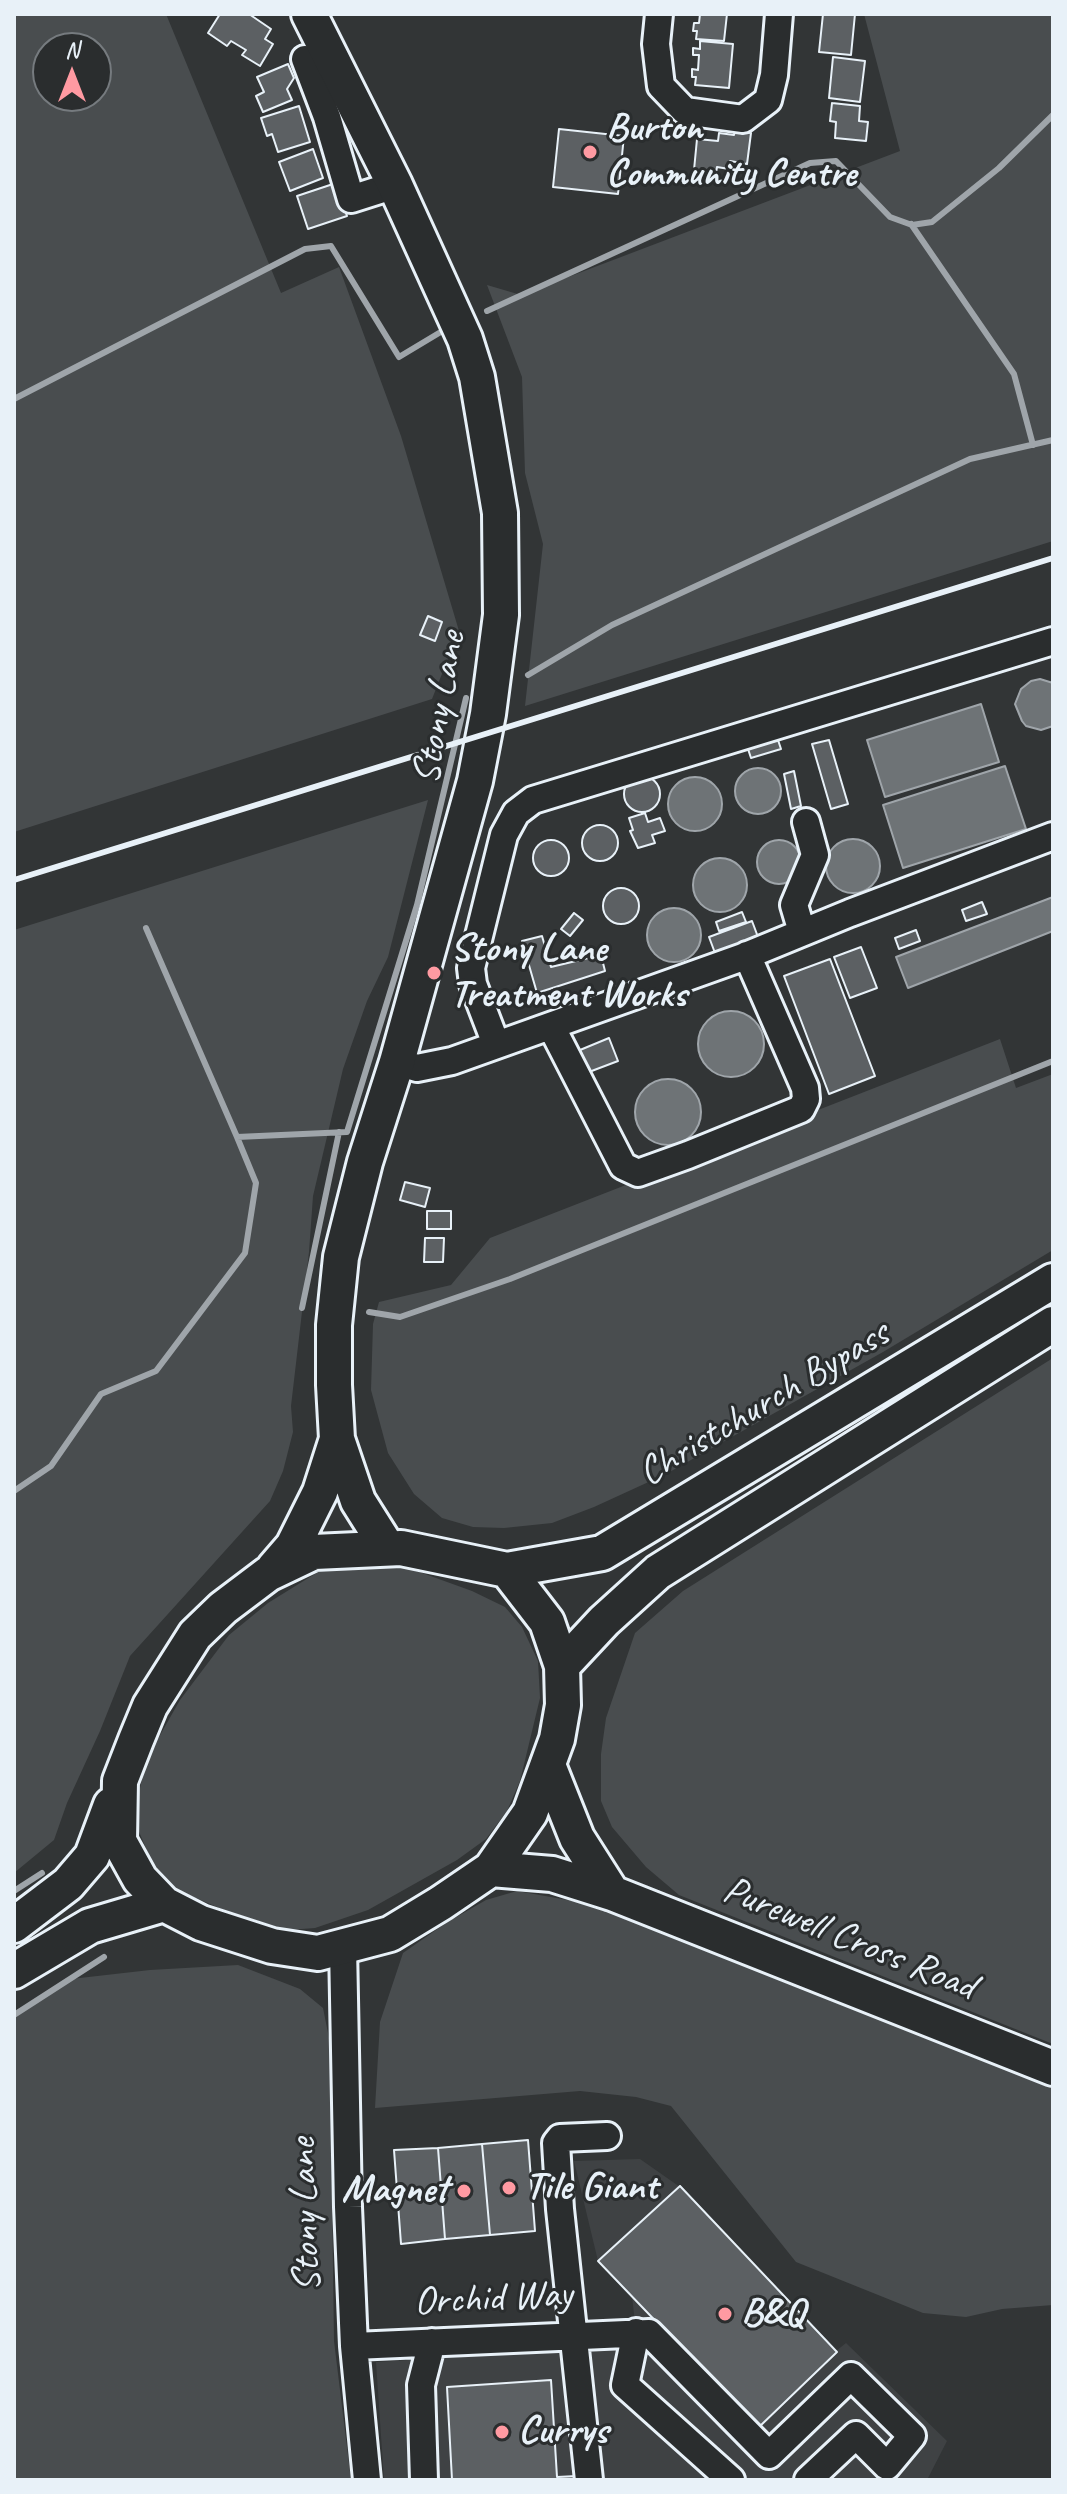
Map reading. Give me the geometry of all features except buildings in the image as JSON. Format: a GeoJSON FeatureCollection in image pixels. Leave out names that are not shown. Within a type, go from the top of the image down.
{"type":"FeatureCollection","features":[{"type":"Feature","properties":{"kind":"main road","name":"Stony Lane"},"geometry":{"type":"LineString","coordinates":[[309,14],[395,185],[465,339],[477,377],[500,513],[501,615],[488,714],[475,781],[397,1062],[365,1162],[341,1257],[334,1325],[337,1439],[358,1501],[387,1547]]}},
{"type":"Feature","properties":{"kind":"main road","name":"Christchurch Bypass"},"geometry":{"type":"LineString","coordinates":[[507,1570],[602,1553],[1053,1281]]}},
{"type":"Feature","properties":{"kind":"main road","name":"Christchurch Bypass"},"geometry":{"type":"LineString","coordinates":[[562,1666],[604,1621],[658,1572],[1053,1324]]}},
{"type":"Feature","properties":{"kind":"main road","name":"Stony Lane"},"geometry":{"type":"LineString","coordinates":[[268,1574],[293,1546],[320,1492],[337,1439]]}},
{"type":"Feature","properties":{"kind":"main road"},"geometry":{"type":"LineString","coordinates":[[14,1925],[68,1884],[92,1856],[120,1781],[150,1706],[195,1635],[223,1608],[268,1574],[314,1552],[387,1547],[507,1570],[547,1622],[562,1666],[563,1705],[548,1765],[530,1813],[491,1869],[390,1934],[318,1953],[272,1946],[201,1923],[164,1904],[140,1879],[119,1841],[120,1781]]}},
{"type":"Feature","properties":{"kind":"main road"},"geometry":{"type":"LineString","coordinates":[[548,1765],[577,1838],[612,1893]]}},
{"type":"Feature","properties":{"kind":"main road","name":"Purewell Cross Road"},"geometry":{"type":"LineString","coordinates":[[491,1869],[552,1874],[612,1893],[1053,2068]]}},
{"type":"Feature","properties":{"kind":"main road"},"geometry":{"type":"LineString","coordinates":[[14,1971],[90,1926],[164,1904]]}},
{"type":"Feature","properties":{"kind":"street"},"geometry":{"type":"LineString","coordinates":[[659,14],[656,44],[661,86],[685,111],[743,119],[768,100],[774,75],[779,14]]}},
{"type":"Feature","properties":{"kind":"street"},"geometry":{"type":"LineString","coordinates":[[305,59],[327,117],[351,199],[395,185]]}},
{"type":"Feature","properties":{"kind":"street"},"geometry":{"type":"LineString","coordinates":[[496,1044],[473,984],[471,968],[504,835],[516,813],[533,800],[1053,641]]}},
{"type":"Feature","properties":{"kind":"street"},"geometry":{"type":"LineString","coordinates":[[802,932],[794,905],[815,855],[806,822]]}},
{"type":"Feature","properties":{"kind":"street"},"geometry":{"type":"LineString","coordinates":[[397,1062],[417,1068],[440,1063],[551,1026],[747,955],[1053,836]]}},
{"type":"Feature","properties":{"kind":"street"},"geometry":{"type":"LineString","coordinates":[[551,1026],[623,1166],[638,1173],[688,1155],[801,1109],[806,1099],[805,1088],[747,955]]}},
{"type":"Feature","properties":{"kind":"street","name":"Stony Lane"},"geometry":{"type":"LineString","coordinates":[[343,1946],[354,2346],[367,2480]]}},
{"type":"Feature","properties":{"kind":"street"},"geometry":{"type":"LineString","coordinates":[[589,2480],[572,2335],[556,2143],[560,2138],[607,2136]]}},
{"type":"Feature","properties":{"kind":"street"},"geometry":{"type":"LineString","coordinates":[[731,2480],[625,2385],[636,2332],[649,2333],[769,2455],[851,2376],[912,2436],[887,2466],[856,2435],[808,2480]]}},
{"type":"Feature","properties":{"kind":"street","name":"Orchid Way"},"geometry":{"type":"LineString","coordinates":[[354,2346],[636,2332]]}},
{"type":"Feature","properties":{"kind":"street"},"geometry":{"type":"LineString","coordinates":[[424,2480],[421,2385],[432,2342]]}},
{"type":"Feature","properties":{"kind":"shaded area"},"geometry":{"type":"Polygon","coordinates":[[[14,14],[166,14],[281,293],[339,267],[401,436],[459,631],[432,699],[14,832],[14,14]]]}},
{"type":"Feature","properties":{"kind":"shaded area"},"geometry":{"type":"Polygon","coordinates":[[[864,14],[1053,14],[1053,541],[525,706],[543,544],[525,473],[522,377],[487,285],[521,295],[900,151],[864,14]]]}},
{"type":"Feature","properties":{"kind":"shaded area"},"geometry":{"type":"Polygon","coordinates":[[[1040,679],[1053,683],[1053,726],[1041,730],[1026,726],[1015,704],[1021,689],[1031,681],[1040,679]]]}},
{"type":"Feature","properties":{"kind":"shaded area"},"geometry":{"type":"Polygon","coordinates":[[[981,704],[999,762],[885,797],[867,740],[981,704]]]}},
{"type":"Feature","properties":{"kind":"shaded area"},"geometry":{"type":"Polygon","coordinates":[[[1005,766],[1026,829],[903,868],[883,805],[1005,766]]]}},
{"type":"Feature","properties":{"kind":"shaded area"},"geometry":{"type":"Polygon","coordinates":[[[758,768],[774,775],[781,791],[774,807],[758,814],[742,807],[735,791],[742,775],[758,768]]]}},
{"type":"Feature","properties":{"kind":"shaded area"},"geometry":{"type":"Polygon","coordinates":[[[695,777],[714,785],[722,804],[714,823],[695,831],[676,823],[668,804],[676,785],[695,777]]]}},
{"type":"Feature","properties":{"kind":"shaded area"},"geometry":{"type":"Polygon","coordinates":[[[428,800],[388,957],[367,1001],[343,1069],[313,1196],[291,1406],[293,1432],[283,1471],[270,1501],[130,1656],[54,1840],[14,1873],[14,930],[428,800]]]}},
{"type":"Feature","properties":{"kind":"shaded area"},"geometry":{"type":"Polygon","coordinates":[[[853,839],[872,847],[880,866],[872,885],[853,893],[834,885],[826,866],[834,847],[853,839]]]}},
{"type":"Feature","properties":{"kind":"shaded area"},"geometry":{"type":"Polygon","coordinates":[[[779,840],[795,846],[801,862],[795,878],[779,884],[763,878],[757,862],[763,846],[779,840]]]}},
{"type":"Feature","properties":{"kind":"shaded area"},"geometry":{"type":"Polygon","coordinates":[[[720,858],[739,866],[747,885],[739,904],[720,912],[701,904],[693,885],[701,866],[720,858]]]}},
{"type":"Feature","properties":{"kind":"shaded area"},"geometry":{"type":"Polygon","coordinates":[[[1053,897],[1053,931],[908,988],[896,957],[1053,897]]]}},
{"type":"Feature","properties":{"kind":"shaded area"},"geometry":{"type":"Polygon","coordinates":[[[674,908],[693,916],[701,935],[693,954],[674,962],[655,954],[647,935],[655,916],[674,908]]]}},
{"type":"Feature","properties":{"kind":"shaded area"},"geometry":{"type":"Polygon","coordinates":[[[737,1011],[755,1020],[762,1031],[762,1057],[755,1068],[744,1075],[725,1077],[707,1068],[700,1057],[698,1038],[707,1020],[718,1013],[737,1011]]]}},
{"type":"Feature","properties":{"kind":"shaded area"},"geometry":{"type":"Polygon","coordinates":[[[1000,1039],[1016,1088],[1053,1074],[1053,1250],[883,1352],[666,1474],[594,1507],[552,1523],[504,1528],[473,1527],[442,1518],[414,1494],[388,1453],[371,1390],[373,1324],[379,1302],[451,1285],[490,1238],[1000,1039]]]}},
{"type":"Feature","properties":{"kind":"shaded area"},"geometry":{"type":"Polygon","coordinates":[[[674,1079],[692,1088],[699,1099],[699,1125],[692,1136],[681,1143],[662,1145],[644,1136],[637,1125],[635,1106],[644,1088],[655,1081],[674,1079]]]}},
{"type":"Feature","properties":{"kind":"shaded area"},"geometry":{"type":"Polygon","coordinates":[[[1053,1358],[1053,2044],[679,1895],[646,1867],[612,1827],[601,1801],[601,1754],[606,1718],[635,1633],[683,1591],[1053,1358]]]}},
{"type":"Feature","properties":{"kind":"shaded area"},"geometry":{"type":"Polygon","coordinates":[[[357,1560],[389,1561],[472,1591],[505,1607],[522,1627],[538,1661],[540,1698],[520,1781],[507,1811],[486,1839],[457,1860],[368,1910],[315,1928],[288,1930],[226,1911],[173,1888],[151,1860],[137,1827],[137,1803],[144,1769],[155,1744],[180,1700],[229,1635],[268,1603],[318,1572],[357,1560]]]}},
{"type":"Feature","properties":{"kind":"shaded area"},"geometry":{"type":"Polygon","coordinates":[[[517,1891],[607,1907],[1053,2086],[1053,2305],[1002,2309],[966,2317],[923,2313],[796,2262],[671,2106],[636,2097],[580,2091],[375,2108],[380,2022],[403,1953],[486,1900],[517,1891]]]}},
{"type":"Feature","properties":{"kind":"shaded area"},"geometry":{"type":"Polygon","coordinates":[[[238,1965],[300,1989],[323,2008],[330,2043],[334,2341],[351,2480],[14,2480],[14,2014],[71,1979],[238,1965]]]}},
{"type":"Feature","properties":{"kind":"shaded area"},"geometry":{"type":"Polygon","coordinates":[[[640,2159],[680,2187],[836,2351],[846,2343],[947,2441],[927,2480],[384,2480],[376,2362],[642,2346],[636,2332],[632,2296],[598,2261],[574,2161],[640,2159]]]}},
{"type":"Feature","properties":{"kind":"waterway"},"geometry":{"type":"LineString","coordinates":[[487,311],[810,163],[836,161],[890,217],[912,225],[932,222],[999,168],[1053,115]]}},
{"type":"Feature","properties":{"kind":"waterway"},"geometry":{"type":"LineString","coordinates":[[911,224],[1014,374],[1033,445]]}},
{"type":"Feature","properties":{"kind":"waterway"},"geometry":{"type":"LineString","coordinates":[[14,399],[305,249],[331,246],[399,357],[449,327]]}},
{"type":"Feature","properties":{"kind":"waterway"},"geometry":{"type":"LineString","coordinates":[[528,675],[612,625],[970,459],[1053,440]]}},
{"type":"Feature","properties":{"kind":"waterway"},"geometry":{"type":"LineString","coordinates":[[14,1491],[51,1466],[101,1394],[156,1371],[245,1253],[256,1183],[237,1137],[347,1132],[417,905],[466,698]]}},
{"type":"Feature","properties":{"kind":"waterway"},"geometry":{"type":"LineString","coordinates":[[146,928],[237,1137]]}},
{"type":"Feature","properties":{"kind":"waterway"},"geometry":{"type":"LineString","coordinates":[[369,1312],[400,1317],[510,1279],[1053,1061]]}},
{"type":"Feature","properties":{"kind":"waterway"},"geometry":{"type":"LineString","coordinates":[[302,1308],[339,1132]]}},
{"type":"Feature","properties":{"kind":"waterway"},"geometry":{"type":"LineString","coordinates":[[14,1891],[42,1873]]}},
{"type":"Feature","properties":{"kind":"waterway"},"geometry":{"type":"LineString","coordinates":[[14,2015],[104,1957]]}},
{"type":"Feature","properties":{"kind":"railway"},"geometry":{"type":"LineString","coordinates":[[14,880],[1053,558]]}},
{"type":"Feature","properties":{"kind":"place","name":"Burton Community Centre"},"geometry":{"type":"Point","coordinates":[590,152]}},
{"type":"Feature","properties":{"kind":"place","name":"Stony Lane Treatment Works"},"geometry":{"type":"Point","coordinates":[434,973]}},
{"type":"Feature","properties":{"kind":"place","name":"Tile Giant"},"geometry":{"type":"Point","coordinates":[509,2188]}},
{"type":"Feature","properties":{"kind":"place","name":"Magnet"},"geometry":{"type":"Point","coordinates":[464,2191]}},
{"type":"Feature","properties":{"kind":"place","name":"B&Q"},"geometry":{"type":"Point","coordinates":[725,2314]}},
{"type":"Feature","properties":{"kind":"place","name":"Currys"},"geometry":{"type":"Point","coordinates":[502,2432]}}]}
